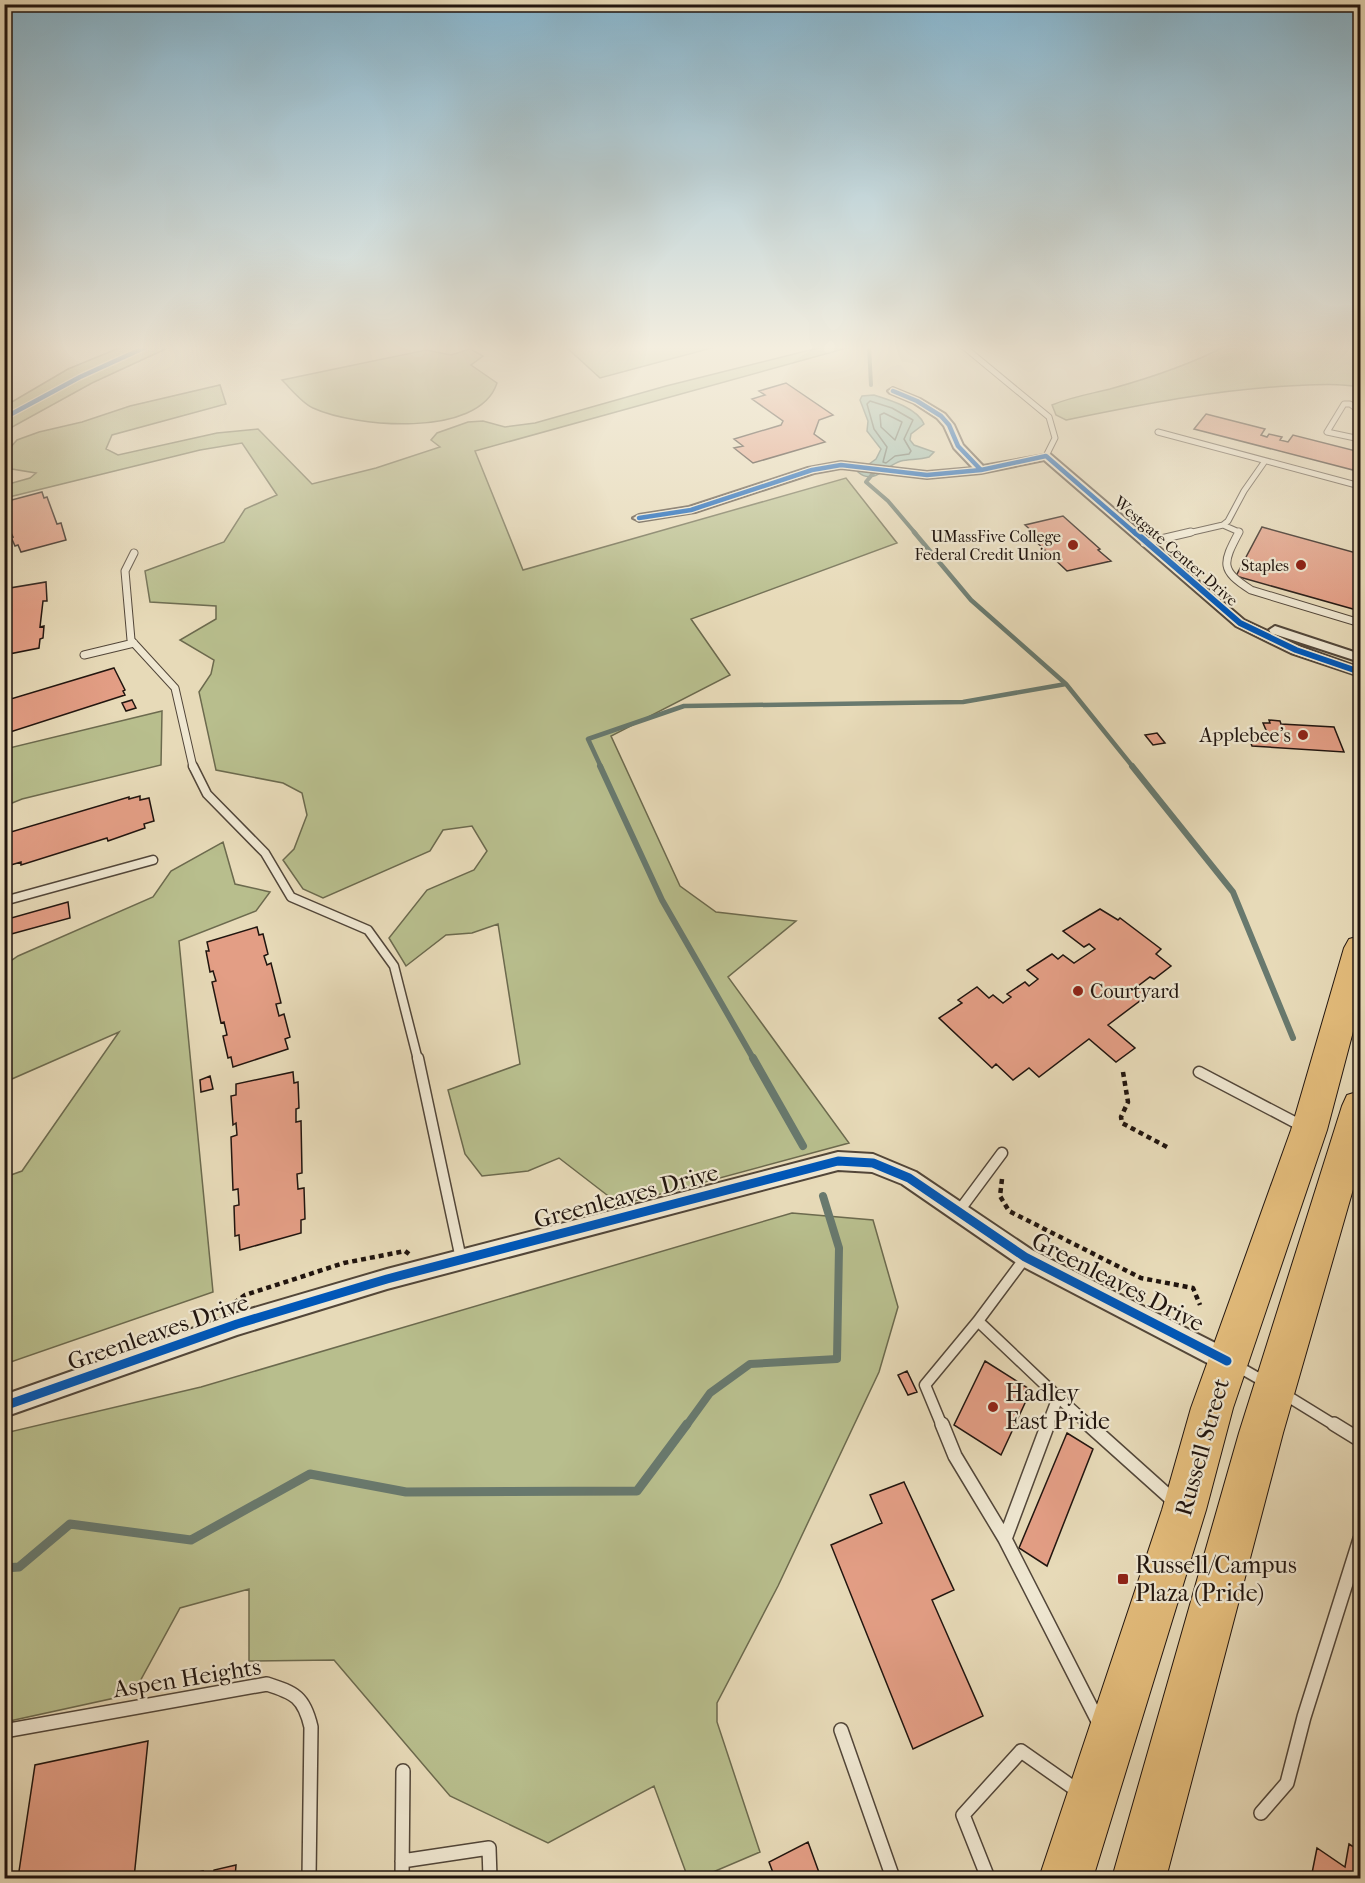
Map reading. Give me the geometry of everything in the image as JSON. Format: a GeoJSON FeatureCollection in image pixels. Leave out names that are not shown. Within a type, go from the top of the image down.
{"type":"FeatureCollection","features":[{"type":"Feature","properties":{"kind":"highway","name":"Russell Street"},"geometry":{"type":"LineString","coordinates":[[1066,1878],[1184,1510],[1227,1361],[1309,1130],[1360,948]]}},
{"type":"Feature","properties":{"kind":"highway"},"geometry":{"type":"LineString","coordinates":[[1139,1878],[1274,1388],[1360,1106]]}},
{"type":"Feature","properties":{"kind":"street"},"geometry":{"type":"LineString","coordinates":[[953,434],[958,446],[981,470]]}},
{"type":"Feature","properties":{"kind":"street"},"geometry":{"type":"LineString","coordinates":[[639,518],[691,510],[812,470],[841,465],[940,475],[981,470],[1046,456]]}},
{"type":"Feature","properties":{"kind":"street","name":"Westgate Center Drive"},"geometry":{"type":"LineString","coordinates":[[1046,456],[1219,607],[1253,631],[1296,650],[1360,672]]}},
{"type":"Feature","properties":{"kind":"street","name":"Westgate Center Drive"},"geometry":{"type":"LineString","coordinates":[[1188,580],[1236,612],[1265,626],[1360,658]]}},
{"type":"Feature","properties":{"kind":"street","name":"Greenleaves Drive"},"geometry":{"type":"LineString","coordinates":[[4,1406],[237,1324],[387,1278],[838,1161],[873,1163],[909,1178],[1025,1257],[1227,1361]]}},
{"type":"Feature","properties":{"kind":"lane"},"geometry":{"type":"LineString","coordinates":[[1046,456],[1055,438],[1054,434]]}},
{"type":"Feature","properties":{"kind":"lane"},"geometry":{"type":"LineString","coordinates":[[1165,434],[1360,486]]}},
{"type":"Feature","properties":{"kind":"lane"},"geometry":{"type":"LineString","coordinates":[[1336,434],[1360,439]]}},
{"type":"Feature","properties":{"kind":"lane"},"geometry":{"type":"LineString","coordinates":[[1144,543],[1223,525],[1228,521],[1244,491],[1265,461]]}},
{"type":"Feature","properties":{"kind":"lane"},"geometry":{"type":"LineString","coordinates":[[1223,525],[1239,532],[1225,558],[1226,570],[1238,582],[1251,590],[1360,623]]}},
{"type":"Feature","properties":{"kind":"lane"},"geometry":{"type":"LineString","coordinates":[[134,553],[125,571],[131,640],[175,688],[184,721],[190,761],[207,794],[265,853],[291,897],[368,930],[394,966],[417,1054],[461,1259]]}},
{"type":"Feature","properties":{"kind":"lane"},"geometry":{"type":"LineString","coordinates":[[84,655],[134,643]]}},
{"type":"Feature","properties":{"kind":"lane"},"geometry":{"type":"LineString","coordinates":[[4,901],[153,860]]}},
{"type":"Feature","properties":{"kind":"lane"},"geometry":{"type":"LineString","coordinates":[[1199,1072],[1309,1130]]}},
{"type":"Feature","properties":{"kind":"lane"},"geometry":{"type":"LineString","coordinates":[[959,1211],[1002,1153]]}},
{"type":"Feature","properties":{"kind":"lane"},"geometry":{"type":"LineString","coordinates":[[1025,1257],[978,1321],[925,1384],[955,1456],[1005,1539],[1109,1742]]}},
{"type":"Feature","properties":{"kind":"lane"},"geometry":{"type":"LineString","coordinates":[[978,1321],[1058,1397],[1184,1510]]}},
{"type":"Feature","properties":{"kind":"lane"},"geometry":{"type":"LineString","coordinates":[[1227,1361],[1360,1440]]}},
{"type":"Feature","properties":{"kind":"lane"},"geometry":{"type":"LineString","coordinates":[[1005,1539],[1058,1397]]}},
{"type":"Feature","properties":{"kind":"lane"},"geometry":{"type":"LineString","coordinates":[[1261,1813],[1287,1783],[1304,1718],[1360,1539]]}},
{"type":"Feature","properties":{"kind":"lane","name":"Aspen Heights"},"geometry":{"type":"LineString","coordinates":[[4,1731],[267,1684],[290,1692],[307,1706],[311,1726],[309,1878]]}},
{"type":"Feature","properties":{"kind":"lane"},"geometry":{"type":"LineString","coordinates":[[841,1730],[893,1878]]}},
{"type":"Feature","properties":{"kind":"lane"},"geometry":{"type":"LineString","coordinates":[[988,1878],[963,1815],[1021,1751],[1091,1800]]}},
{"type":"Feature","properties":{"kind":"lane"},"geometry":{"type":"LineString","coordinates":[[402,1878],[403,1771]]}},
{"type":"Feature","properties":{"kind":"lane"},"geometry":{"type":"LineString","coordinates":[[402,1861],[489,1848],[490,1878]]}},
{"type":"Feature","properties":{"kind":"path"},"geometry":{"type":"LineString","coordinates":[[1123,1072],[1128,1102],[1120,1118],[1122,1123],[1167,1147]]}},
{"type":"Feature","properties":{"kind":"path"},"geometry":{"type":"LineString","coordinates":[[1002,1179],[998,1191],[999,1198],[1009,1210],[1141,1278],[1193,1288],[1200,1305]]}},
{"type":"Feature","properties":{"kind":"green space"},"geometry":{"type":"Polygon","coordinates":[[[34,434],[116,434],[112,435],[106,449],[118,455],[213,434],[263,434],[312,484],[376,468],[440,447],[431,440],[436,434],[537,434],[475,451],[523,570],[846,478],[897,543],[691,619],[730,675],[611,736],[680,886],[716,912],[796,921],[728,977],[849,1143],[620,1205],[559,1158],[528,1171],[482,1176],[465,1154],[448,1090],[520,1064],[498,924],[472,933],[446,935],[406,966],[389,938],[427,890],[474,870],[487,851],[472,826],[443,830],[430,851],[323,898],[303,889],[283,860],[294,849],[307,815],[302,793],[283,783],[216,770],[199,692],[211,674],[214,660],[180,640],[216,619],[216,606],[150,602],[145,571],[224,542],[245,509],[277,495],[242,443],[200,450],[5,498],[5,485],[30,478],[36,473],[12,469],[10,448],[17,440],[34,434]]]}},
{"type":"Feature","properties":{"kind":"green space"},"geometry":{"type":"Polygon","coordinates":[[[162,711],[161,765],[22,799],[5,806],[5,749],[162,711]]]}},
{"type":"Feature","properties":{"kind":"green space"},"geometry":{"type":"Polygon","coordinates":[[[223,842],[235,884],[270,892],[256,911],[179,941],[213,1292],[5,1364],[5,1177],[22,1171],[119,1032],[5,1082],[5,965],[18,956],[153,897],[171,871],[223,842]]]}},
{"type":"Feature","properties":{"kind":"green space"},"geometry":{"type":"Polygon","coordinates":[[[792,1213],[873,1220],[898,1307],[879,1372],[778,1586],[717,1703],[717,1722],[760,1852],[699,1878],[688,1878],[654,1786],[548,1843],[450,1796],[334,1660],[249,1661],[249,1589],[180,1608],[133,1694],[5,1722],[5,1433],[201,1387],[792,1213]]]}},
{"type":"Feature","properties":{"kind":"water"},"geometry":{"type":"Polygon","coordinates":[[[869,434],[911,434],[910,440],[914,445],[934,452],[929,457],[896,463],[875,476],[864,476],[858,472],[876,459],[881,449],[869,434]]]}},
{"type":"Feature","properties":{"kind":"building"},"geometry":{"type":"Polygon","coordinates":[[[751,434],[814,434],[825,442],[753,463],[734,448],[743,446],[734,439],[751,434]]]}},
{"type":"Feature","properties":{"kind":"building"},"geometry":{"type":"Polygon","coordinates":[[[1213,434],[1262,434],[1267,437],[1269,434],[1282,437],[1280,440],[1288,442],[1293,435],[1360,452],[1360,469],[1354,467],[1353,470],[1213,434]]]}},
{"type":"Feature","properties":{"kind":"building"},"geometry":{"type":"Polygon","coordinates":[[[42,492],[44,498],[47,497],[57,524],[61,523],[66,540],[21,552],[18,545],[15,546],[4,518],[4,502],[42,492]]]}},
{"type":"Feature","properties":{"kind":"building"},"geometry":{"type":"Polygon","coordinates":[[[1063,516],[1111,561],[1067,571],[1028,534],[1034,533],[1025,525],[1063,516]]]}},
{"type":"Feature","properties":{"kind":"building","name":"Staples"},"geometry":{"type":"Polygon","coordinates":[[[1262,527],[1360,554],[1360,611],[1236,576],[1262,527]]]}},
{"type":"Feature","properties":{"kind":"building"},"geometry":{"type":"Polygon","coordinates":[[[46,582],[47,601],[43,601],[40,627],[44,626],[43,638],[40,639],[39,648],[4,655],[4,589],[46,582]]]}},
{"type":"Feature","properties":{"kind":"building"},"geometry":{"type":"Polygon","coordinates":[[[114,668],[125,690],[123,691],[125,695],[4,734],[4,701],[114,668]]]}},
{"type":"Feature","properties":{"kind":"building"},"geometry":{"type":"Polygon","coordinates":[[[132,700],[136,708],[126,711],[122,703],[132,700]]]}},
{"type":"Feature","properties":{"kind":"building","name":"Applebee's"},"geometry":{"type":"Polygon","coordinates":[[[1269,720],[1280,721],[1281,724],[1334,727],[1344,752],[1252,746],[1247,733],[1269,737],[1263,723],[1270,723],[1269,720]]]}},
{"type":"Feature","properties":{"kind":"building"},"geometry":{"type":"Polygon","coordinates":[[[1157,733],[1165,743],[1153,745],[1145,735],[1157,733]]]}},
{"type":"Feature","properties":{"kind":"building"},"geometry":{"type":"Polygon","coordinates":[[[140,796],[140,800],[149,798],[154,821],[144,824],[145,828],[108,841],[107,838],[21,865],[21,862],[4,867],[4,834],[129,797],[129,799],[140,796]]]}},
{"type":"Feature","properties":{"kind":"building"},"geometry":{"type":"Polygon","coordinates":[[[68,902],[70,918],[4,936],[4,920],[68,902]]]}},
{"type":"Feature","properties":{"kind":"building","name":"Courtyard"},"geometry":{"type":"Polygon","coordinates":[[[1100,909],[1118,920],[1120,918],[1161,949],[1156,954],[1171,966],[1154,979],[1150,977],[1138,986],[1149,994],[1108,1025],[1135,1048],[1116,1062],[1089,1039],[1039,1077],[1029,1068],[1013,1080],[996,1064],[992,1068],[939,1018],[962,1003],[958,1000],[977,987],[989,998],[993,995],[1003,1003],[1011,997],[1007,994],[1025,982],[1029,986],[1038,979],[1027,970],[1052,954],[1058,959],[1063,955],[1074,963],[1095,949],[1089,944],[1084,947],[1063,931],[1100,909]]]}},
{"type":"Feature","properties":{"kind":"building"},"geometry":{"type":"Polygon","coordinates":[[[257,927],[259,935],[263,934],[268,954],[264,956],[267,965],[271,963],[281,1003],[276,1004],[279,1016],[284,1014],[290,1037],[285,1039],[288,1049],[233,1067],[231,1057],[228,1058],[223,1036],[227,1035],[224,1022],[221,1023],[212,982],[216,981],[213,971],[210,972],[206,951],[209,951],[207,942],[257,927]]]}},
{"type":"Feature","properties":{"kind":"building"},"geometry":{"type":"Polygon","coordinates":[[[293,1072],[294,1083],[298,1082],[299,1108],[296,1109],[296,1122],[301,1121],[302,1173],[297,1174],[298,1189],[304,1188],[305,1219],[301,1220],[301,1233],[240,1250],[239,1235],[235,1236],[234,1206],[239,1205],[238,1189],[233,1190],[231,1137],[237,1135],[236,1123],[233,1125],[231,1096],[236,1095],[236,1084],[293,1072]]]}},
{"type":"Feature","properties":{"kind":"building"},"geometry":{"type":"Polygon","coordinates":[[[210,1076],[213,1089],[201,1092],[200,1080],[210,1076]]]}},
{"type":"Feature","properties":{"kind":"building","name":"Hadley East Pride"},"geometry":{"type":"Polygon","coordinates":[[[985,1361],[1031,1390],[1001,1455],[954,1425],[985,1361]]]}},
{"type":"Feature","properties":{"kind":"building"},"geometry":{"type":"Polygon","coordinates":[[[907,1371],[917,1392],[908,1395],[898,1375],[907,1371]]]}},
{"type":"Feature","properties":{"kind":"building"},"geometry":{"type":"Polygon","coordinates":[[[1067,1433],[1093,1449],[1047,1566],[1019,1548],[1067,1433]]]}},
{"type":"Feature","properties":{"kind":"building"},"geometry":{"type":"Polygon","coordinates":[[[904,1482],[954,1590],[932,1600],[983,1716],[913,1749],[831,1545],[882,1523],[870,1495],[904,1482]]]}},
{"type":"Feature","properties":{"kind":"building"},"geometry":{"type":"Polygon","coordinates":[[[148,1741],[134,1878],[18,1878],[35,1765],[148,1741]]]}},
{"type":"Feature","properties":{"kind":"building"},"geometry":{"type":"Polygon","coordinates":[[[808,1842],[821,1878],[775,1878],[769,1862],[808,1842]]]}},
{"type":"Feature","properties":{"kind":"building"},"geometry":{"type":"Polygon","coordinates":[[[1349,1844],[1360,1851],[1360,1878],[1311,1878],[1317,1848],[1345,1867],[1349,1844]]]}},
{"type":"Feature","properties":{"kind":"building"},"geometry":{"type":"Polygon","coordinates":[[[236,1865],[235,1878],[213,1878],[214,1870],[236,1865]]]}},
{"type":"Feature","properties":{"kind":"building"},"geometry":{"type":"Polygon","coordinates":[[[203,1871],[203,1878],[172,1878],[203,1871]]]}},
{"type":"Feature","properties":{"kind":"waterway"},"geometry":{"type":"LineString","coordinates":[[875,471],[866,482],[888,501],[916,534]]}},
{"type":"Feature","properties":{"kind":"waterway"},"geometry":{"type":"LineString","coordinates":[[914,532],[971,600],[1066,684]]}},
{"type":"Feature","properties":{"kind":"waterway"},"geometry":{"type":"LineString","coordinates":[[601,767],[588,739],[684,706],[963,702],[1066,684]]}},
{"type":"Feature","properties":{"kind":"waterway"},"geometry":{"type":"LineString","coordinates":[[1066,684],[1133,767]]}},
{"type":"Feature","properties":{"kind":"waterway"},"geometry":{"type":"LineString","coordinates":[[600,766],[662,900],[754,1060]]}},
{"type":"Feature","properties":{"kind":"waterway"},"geometry":{"type":"LineString","coordinates":[[1132,766],[1233,892],[1293,1038]]}},
{"type":"Feature","properties":{"kind":"waterway"},"geometry":{"type":"LineString","coordinates":[[753,1058],[803,1146]]}},
{"type":"Feature","properties":{"kind":"waterway"},"geometry":{"type":"LineString","coordinates":[[686,1426],[710,1393],[750,1364],[837,1359],[839,1248],[823,1196]]}},
{"type":"Feature","properties":{"kind":"waterway"},"geometry":{"type":"LineString","coordinates":[[4,1568],[19,1567],[70,1524],[191,1540],[310,1474],[406,1492],[637,1491],[687,1424]]}},
{"type":"Feature","properties":{"kind":"marked path"},"geometry":{"type":"LineString","coordinates":[[4,567],[8,568]]}},
{"type":"Feature","properties":{"kind":"cycle path"},"geometry":{"type":"LineString","coordinates":[[639,518],[691,510],[812,470],[841,465],[927,475],[981,470],[958,446],[953,434]]}},
{"type":"Feature","properties":{"kind":"cycle path"},"geometry":{"type":"LineString","coordinates":[[981,470],[1046,456],[1240,623],[1296,650],[1360,672]]}},
{"type":"Feature","properties":{"kind":"cycle path"},"geometry":{"type":"LineString","coordinates":[[4,1406],[237,1324],[387,1279],[838,1161],[873,1163],[909,1178],[1025,1257],[1227,1361]]}},
{"type":"Feature","properties":{"kind":"place","name":"UMassFive College Federal Credit Union"},"geometry":{"type":"Point","coordinates":[1073,545]}},
{"type":"Feature","properties":{"kind":"place","name":"Staples"},"geometry":{"type":"Point","coordinates":[1301,565]}},
{"type":"Feature","properties":{"kind":"place","name":"Applebee's"},"geometry":{"type":"Point","coordinates":[1303,735]}},
{"type":"Feature","properties":{"kind":"place","name":"Courtyard"},"geometry":{"type":"Point","coordinates":[1078,991]}},
{"type":"Feature","properties":{"kind":"place","name":"Hadley East Pride"},"geometry":{"type":"Point","coordinates":[993,1407]}},
{"type":"Feature","properties":{"kind":"place","name":"Russell/Campus Plaza (Pride)"},"geometry":{"type":"Point","coordinates":[1123,1579]}}]}
